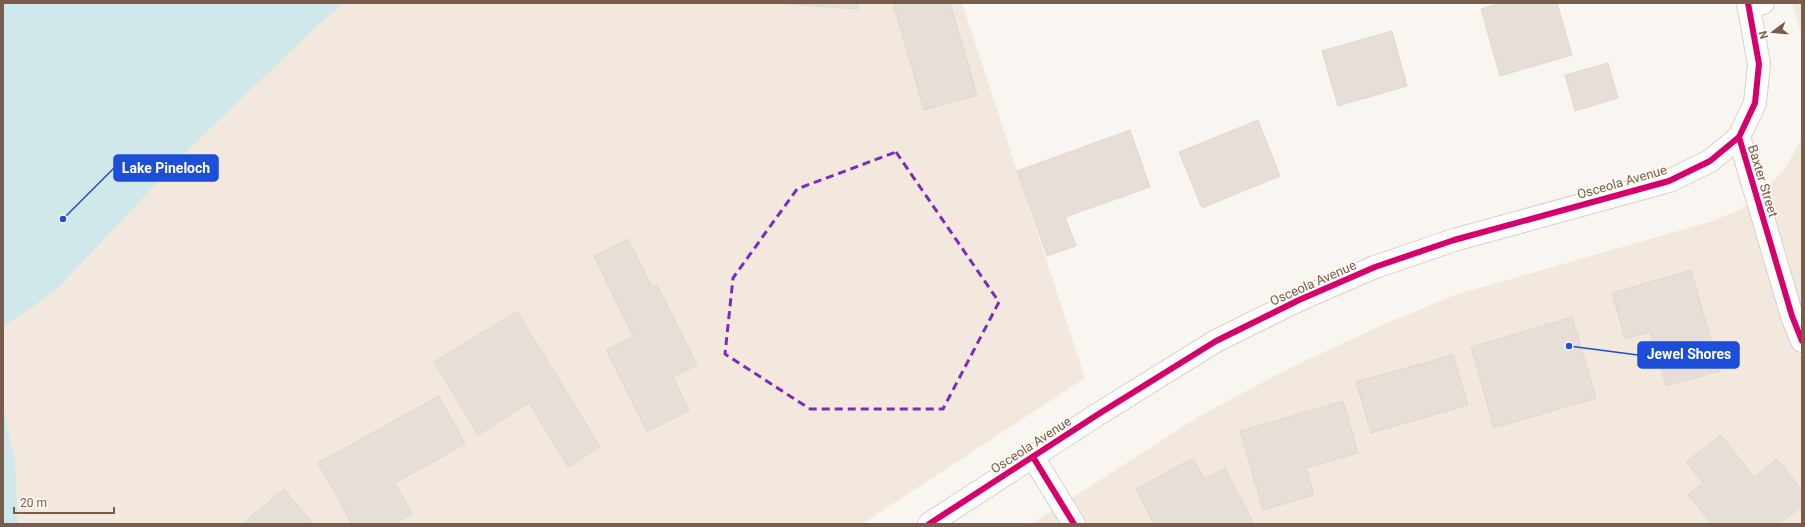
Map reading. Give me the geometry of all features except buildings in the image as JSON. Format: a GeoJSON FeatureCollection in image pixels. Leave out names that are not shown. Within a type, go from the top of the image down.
{"type":"FeatureCollection","features":[{"type":"Feature","properties":{"kind":"street","name":"Baxter Street"},"geometry":{"type":"LineString","coordinates":[[1753,4],[1759,64],[1755,103],[1739,137],[1792,316],[1802,341]]}},
{"type":"Feature","properties":{"kind":"street","name":"Osceola Avenue"},"geometry":{"type":"LineString","coordinates":[[929,524],[1100,413],[1216,341],[1299,300],[1375,267],[1454,240],[1669,181],[1710,161],[1739,137]]}},
{"type":"Feature","properties":{"kind":"street"},"geometry":{"type":"LineString","coordinates":[[1033,457],[1074,524]]}},
{"type":"Feature","properties":{"kind":"highlighted area"},"geometry":{"type":"Polygon","coordinates":[[[896,152],[954,239],[999,302],[943,409],[810,409],[725,354],[733,278],[797,189],[896,152]]]}},
{"type":"Feature","properties":{"kind":"shaded area"},"geometry":{"type":"Polygon","coordinates":[[[3,3],[962,3],[1085,378],[862,524],[3,524],[3,3]]]}},
{"type":"Feature","properties":{"kind":"shaded area"},"geometry":{"type":"Polygon","coordinates":[[[1792,3],[1802,3],[1802,37],[1792,3]]]}},
{"type":"Feature","properties":{"kind":"shaded area"},"geometry":{"type":"Polygon","coordinates":[[[1802,138],[1802,524],[1031,524],[1203,414],[1294,366],[1380,326],[1455,295],[1713,221],[1739,210],[1767,188],[1785,169],[1802,138]]]}},
{"type":"Feature","properties":{"kind":"water"},"geometry":{"type":"Polygon","coordinates":[[[3,3],[344,3],[318,25],[191,147],[55,291],[3,327],[3,3]]]}},
{"type":"Feature","properties":{"kind":"water"},"geometry":{"type":"Polygon","coordinates":[[[3,409],[15,461],[18,524],[3,524],[3,409]]]}},
{"type":"Feature","properties":{"kind":"cycle path"},"geometry":{"type":"LineString","coordinates":[[1748,3],[1759,64],[1755,103],[1739,137],[1792,316],[1802,341]]}},
{"type":"Feature","properties":{"kind":"cycle path"},"geometry":{"type":"LineString","coordinates":[[929,524],[1100,413],[1216,341],[1299,300],[1375,267],[1454,240],[1669,181],[1710,161],[1739,137]]}},
{"type":"Feature","properties":{"kind":"cycle path"},"geometry":{"type":"LineString","coordinates":[[1033,457],[1074,524]]}},
{"type":"Feature","properties":{"kind":"place","name":"Lake Pineloch"},"geometry":{"type":"Point","coordinates":[63,219]}},
{"type":"Feature","properties":{"kind":"place","name":"Jewel Shores"},"geometry":{"type":"Point","coordinates":[1569,346]}}]}
